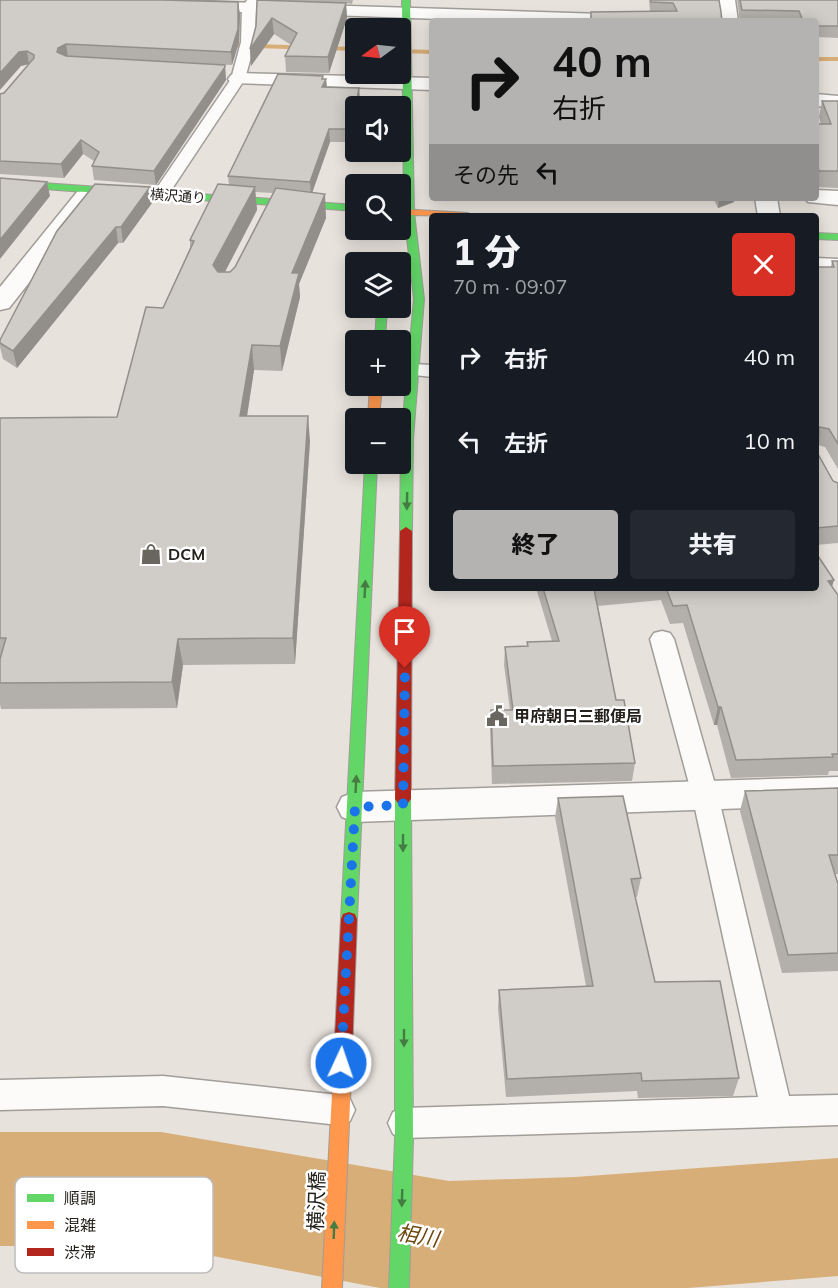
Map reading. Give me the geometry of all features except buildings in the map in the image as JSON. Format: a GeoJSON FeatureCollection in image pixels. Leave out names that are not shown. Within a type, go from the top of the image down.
{"type":"FeatureCollection","features":[{"type":"Feature","properties":{"kind":"street"},"geometry":{"type":"LineString","coordinates":[[726,0],[729,18]]}},
{"type":"Feature","properties":{"kind":"street"},"geometry":{"type":"LineString","coordinates":[[179,6],[251,4],[406,6],[613,18]]}},
{"type":"Feature","properties":{"kind":"street"},"geometry":{"type":"LineString","coordinates":[[236,74],[345,80]]}},
{"type":"Feature","properties":{"kind":"street"},"geometry":{"type":"LineString","coordinates":[[411,83],[429,84]]}},
{"type":"Feature","properties":{"kind":"street"},"geometry":{"type":"LineString","coordinates":[[405,174],[406,84]]}},
{"type":"Feature","properties":{"kind":"street"},"geometry":{"type":"LineString","coordinates":[[819,100],[838,102]]}},
{"type":"Feature","properties":{"kind":"street","name":"横沢通り"},"geometry":{"type":"LineString","coordinates":[[0,183],[345,207]]}},
{"type":"Feature","properties":{"kind":"street"},"geometry":{"type":"LineString","coordinates":[[0,303],[91,189]]}},
{"type":"Feature","properties":{"kind":"street"},"geometry":{"type":"LineString","coordinates":[[819,197],[838,198]]}},
{"type":"Feature","properties":{"kind":"street"},"geometry":{"type":"LineString","coordinates":[[411,212],[429,214]]}},
{"type":"Feature","properties":{"kind":"street"},"geometry":{"type":"LineString","coordinates":[[819,236],[838,237]]}},
{"type":"Feature","properties":{"kind":"street"},"geometry":{"type":"LineString","coordinates":[[399,1288],[404,1131],[403,805],[407,439],[422,371],[419,299],[410,240]]}},
{"type":"Feature","properties":{"kind":"street","name":"横沢橋"},"geometry":{"type":"LineString","coordinates":[[332,1288],[371,474]]}},
{"type":"Feature","properties":{"kind":"street"},"geometry":{"type":"LineString","coordinates":[[355,807],[838,791]]}},
{"type":"Feature","properties":{"kind":"lane"},"geometry":{"type":"LineString","coordinates":[[160,195],[236,74],[248,42],[251,4]]}},
{"type":"Feature","properties":{"kind":"lane"},"geometry":{"type":"LineString","coordinates":[[262,222],[272,202]]}},
{"type":"Feature","properties":{"kind":"lane"},"geometry":{"type":"LineString","coordinates":[[819,263],[838,264]]}},
{"type":"Feature","properties":{"kind":"lane"},"geometry":{"type":"LineString","coordinates":[[662,639],[705,795],[777,1112]]}},
{"type":"Feature","properties":{"kind":"lane"},"geometry":{"type":"LineString","coordinates":[[0,1095],[163,1091],[339,1113]]}},
{"type":"Feature","properties":{"kind":"lane"},"geometry":{"type":"LineString","coordinates":[[404,1131],[838,1110]]}},
{"type":"Feature","properties":{"kind":"waterway"},"geometry":{"type":"LineString","coordinates":[[221,45],[345,49]]}},
{"type":"Feature","properties":{"kind":"waterway"},"geometry":{"type":"LineString","coordinates":[[411,51],[429,52]]}},
{"type":"Feature","properties":{"kind":"waterway"},"geometry":{"type":"LineString","coordinates":[[819,59],[838,59]]}},
{"type":"Feature","properties":{"kind":"waterway","name":"相川"},"geometry":{"type":"LineString","coordinates":[[0,1189],[15,1189]]}},
{"type":"Feature","properties":{"kind":"waterway","name":"相川"},"geometry":{"type":"LineString","coordinates":[[213,1198],[449,1241],[575,1237],[838,1217]]}},
{"type":"Feature","properties":{"kind":"traffic: fast"},"geometry":{"type":"LineString","coordinates":[[406,0],[409,212],[419,299],[407,439],[406,531]]}},
{"type":"Feature","properties":{"kind":"traffic: fast"},"geometry":{"type":"LineString","coordinates":[[0,183],[345,207]]}},
{"type":"Feature","properties":{"kind":"traffic: fast"},"geometry":{"type":"LineString","coordinates":[[819,236],[838,237]]}},
{"type":"Feature","properties":{"kind":"traffic: fast"},"geometry":{"type":"LineString","coordinates":[[381,318],[381,330]]}},
{"type":"Feature","properties":{"kind":"traffic: fast"},"geometry":{"type":"LineString","coordinates":[[349,919],[371,474]]}},
{"type":"Feature","properties":{"kind":"traffic: fast"},"geometry":{"type":"LineString","coordinates":[[399,1288],[404,1139],[403,799]]}},
{"type":"Feature","properties":{"kind":"traffic: slow"},"geometry":{"type":"LineString","coordinates":[[411,213],[429,214]]}},
{"type":"Feature","properties":{"kind":"traffic: slow"},"geometry":{"type":"LineString","coordinates":[[375,396],[375,408]]}},
{"type":"Feature","properties":{"kind":"traffic: slow"},"geometry":{"type":"LineString","coordinates":[[332,1288],[343,1055]]}},
{"type":"Feature","properties":{"kind":"traffic: jam"},"geometry":{"type":"LineString","coordinates":[[403,799],[406,531]]}},
{"type":"Feature","properties":{"kind":"traffic: jam"},"geometry":{"type":"LineString","coordinates":[[343,1055],[349,919]]}},
{"type":"Feature","properties":{"kind":"place","name":"DCM"},"geometry":{"type":"Point","coordinates":[151,554]}},
{"type":"Feature","properties":{"kind":"place","name":"甲府朝日三郵便局"},"geometry":{"type":"Point","coordinates":[497,716]}},
{"type":"Feature","properties":{"kind":"route"},"geometry":{"type":"LineString","coordinates":[[341,1063],[355,807],[403,805],[405,668]]}}]}
